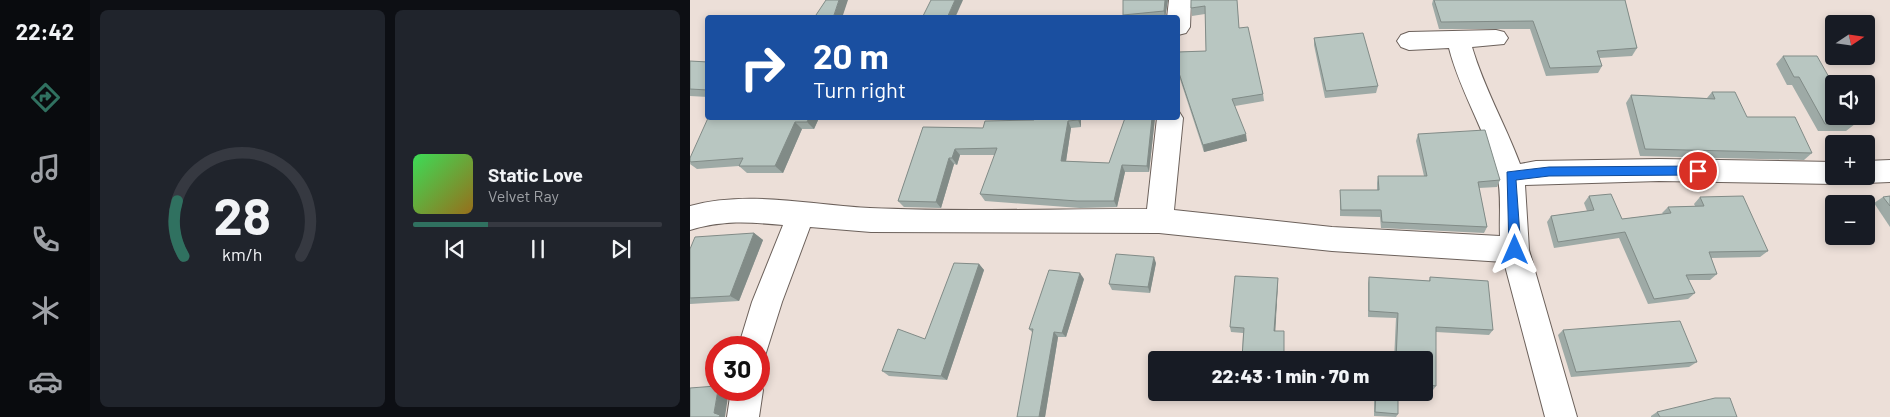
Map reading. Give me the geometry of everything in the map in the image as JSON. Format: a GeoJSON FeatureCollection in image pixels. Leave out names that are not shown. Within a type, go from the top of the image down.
{"type":"FeatureCollection","features":[{"type":"Feature","properties":{"kind":"street"},"geometry":{"type":"LineString","coordinates":[[1179,15],[1180,0]]}},
{"type":"Feature","properties":{"kind":"street"},"geometry":{"type":"LineString","coordinates":[[1410,41],[1496,38]]}},
{"type":"Feature","properties":{"kind":"street"},"geometry":{"type":"LineString","coordinates":[[1458,39],[1468,75],[1495,132],[1511,176],[1515,250],[1544,349],[1561,417]]}},
{"type":"Feature","properties":{"kind":"street"},"geometry":{"type":"LineString","coordinates":[[1159,221],[1170,120]]}},
{"type":"Feature","properties":{"kind":"street"},"geometry":{"type":"LineString","coordinates":[[1511,176],[1536,172],[1659,170],[1825,173]]}},
{"type":"Feature","properties":{"kind":"street"},"geometry":{"type":"LineString","coordinates":[[1875,172],[1890,171]]}},
{"type":"Feature","properties":{"kind":"street"},"geometry":{"type":"LineString","coordinates":[[690,218],[715,211],[744,210],[871,220],[1159,221],[1332,239],[1515,250]]}},
{"type":"Feature","properties":{"kind":"street"},"geometry":{"type":"LineString","coordinates":[[757,336],[767,302],[801,215]]}},
{"type":"Feature","properties":{"kind":"street"},"geometry":{"type":"LineString","coordinates":[[742,417],[745,401]]}},
{"type":"Feature","properties":{"kind":"building"},"geometry":{"type":"Polygon","coordinates":[[[826,0],[839,0],[834,15],[816,15],[826,0]]]}},
{"type":"Feature","properties":{"kind":"building"},"geometry":{"type":"Polygon","coordinates":[[[931,0],[955,0],[948,15],[924,15],[931,0]]]}},
{"type":"Feature","properties":{"kind":"building"},"geometry":{"type":"Polygon","coordinates":[[[1123,0],[1165,0],[1164,11],[1123,15],[1123,0]]]}},
{"type":"Feature","properties":{"kind":"building"},"geometry":{"type":"Polygon","coordinates":[[[1191,0],[1237,0],[1239,28],[1248,27],[1263,94],[1232,99],[1246,134],[1203,145],[1180,76],[1180,52],[1206,51],[1205,6],[1191,8],[1191,0]]]}},
{"type":"Feature","properties":{"kind":"building"},"geometry":{"type":"Polygon","coordinates":[[[1434,0],[1625,0],[1637,48],[1597,51],[1602,66],[1550,68],[1533,21],[1441,22],[1434,0]]]}},
{"type":"Feature","properties":{"kind":"building"},"geometry":{"type":"Polygon","coordinates":[[[1363,33],[1378,86],[1326,91],[1314,38],[1363,33]]]}},
{"type":"Feature","properties":{"kind":"building"},"geometry":{"type":"Polygon","coordinates":[[[1783,56],[1817,56],[1828,75],[1825,75],[1825,124],[1799,77],[1794,77],[1783,56]]]}},
{"type":"Feature","properties":{"kind":"building"},"geometry":{"type":"Polygon","coordinates":[[[690,61],[705,62],[705,90],[690,89],[690,61]]]}},
{"type":"Feature","properties":{"kind":"building"},"geometry":{"type":"Polygon","coordinates":[[[1712,92],[1735,92],[1747,117],[1795,117],[1812,153],[1645,149],[1631,95],[1715,99],[1712,92]]]}},
{"type":"Feature","properties":{"kind":"building"},"geometry":{"type":"Polygon","coordinates":[[[707,120],[808,120],[807,122],[795,122],[775,166],[739,166],[743,158],[690,162],[690,158],[707,120]]]}},
{"type":"Feature","properties":{"kind":"building"},"geometry":{"type":"Polygon","coordinates":[[[1078,120],[1068,121],[1061,161],[1109,163],[1124,120],[1152,120],[1147,166],[1122,165],[1114,201],[1077,201],[980,194],[997,148],[955,149],[952,158],[949,158],[936,202],[898,201],[923,127],[983,128],[985,121],[1078,120]]]}},
{"type":"Feature","properties":{"kind":"building"},"geometry":{"type":"Polygon","coordinates":[[[1485,130],[1500,180],[1478,182],[1487,227],[1382,222],[1381,210],[1341,210],[1340,190],[1379,190],[1378,176],[1427,176],[1418,134],[1485,130]]]}},
{"type":"Feature","properties":{"kind":"building"},"geometry":{"type":"Polygon","coordinates":[[[1611,194],[1622,219],[1671,213],[1668,207],[1704,206],[1700,197],[1743,196],[1768,251],[1709,252],[1717,274],[1686,275],[1695,293],[1654,299],[1625,232],[1558,242],[1551,216],[1594,210],[1589,196],[1611,194]]]}},
{"type":"Feature","properties":{"kind":"building"},"geometry":{"type":"Polygon","coordinates":[[[1890,196],[1890,206],[1883,197],[1890,196]]]}},
{"type":"Feature","properties":{"kind":"building"},"geometry":{"type":"Polygon","coordinates":[[[754,233],[730,296],[690,298],[690,249],[695,237],[754,233]]]}},
{"type":"Feature","properties":{"kind":"building"},"geometry":{"type":"Polygon","coordinates":[[[1116,254],[1154,257],[1148,287],[1109,284],[1116,254]]]}},
{"type":"Feature","properties":{"kind":"building"},"geometry":{"type":"Polygon","coordinates":[[[954,263],[979,264],[941,376],[882,371],[898,329],[925,339],[954,263]]]}},
{"type":"Feature","properties":{"kind":"building"},"geometry":{"type":"Polygon","coordinates":[[[1049,270],[1080,273],[1062,333],[1054,332],[1039,417],[1017,417],[1033,329],[1029,329],[1049,270]]]}},
{"type":"Feature","properties":{"kind":"building"},"geometry":{"type":"Polygon","coordinates":[[[1235,276],[1278,278],[1274,331],[1284,331],[1284,351],[1242,351],[1244,328],[1230,327],[1235,276]]]}},
{"type":"Feature","properties":{"kind":"building"},"geometry":{"type":"Polygon","coordinates":[[[1369,277],[1430,281],[1430,277],[1488,281],[1493,330],[1436,327],[1436,386],[1433,386],[1433,351],[1396,351],[1398,313],[1369,311],[1369,277]]]}},
{"type":"Feature","properties":{"kind":"building"},"geometry":{"type":"Polygon","coordinates":[[[1680,321],[1697,362],[1576,372],[1563,330],[1680,321]]]}},
{"type":"Feature","properties":{"kind":"building"},"geometry":{"type":"Polygon","coordinates":[[[705,387],[705,401],[716,401],[714,413],[720,415],[719,417],[690,417],[690,388],[705,387]]]}},
{"type":"Feature","properties":{"kind":"building"},"geometry":{"type":"Polygon","coordinates":[[[1715,398],[1730,398],[1737,417],[1660,417],[1657,412],[1715,398]]]}},
{"type":"Feature","properties":{"kind":"building"},"geometry":{"type":"Polygon","coordinates":[[[1376,401],[1398,401],[1398,414],[1375,412],[1376,401]]]}},
{"type":"Feature","properties":{"kind":"route"},"geometry":{"type":"LineString","coordinates":[[1515,250],[1511,176],[1536,172],[1698,171]]}}]}
